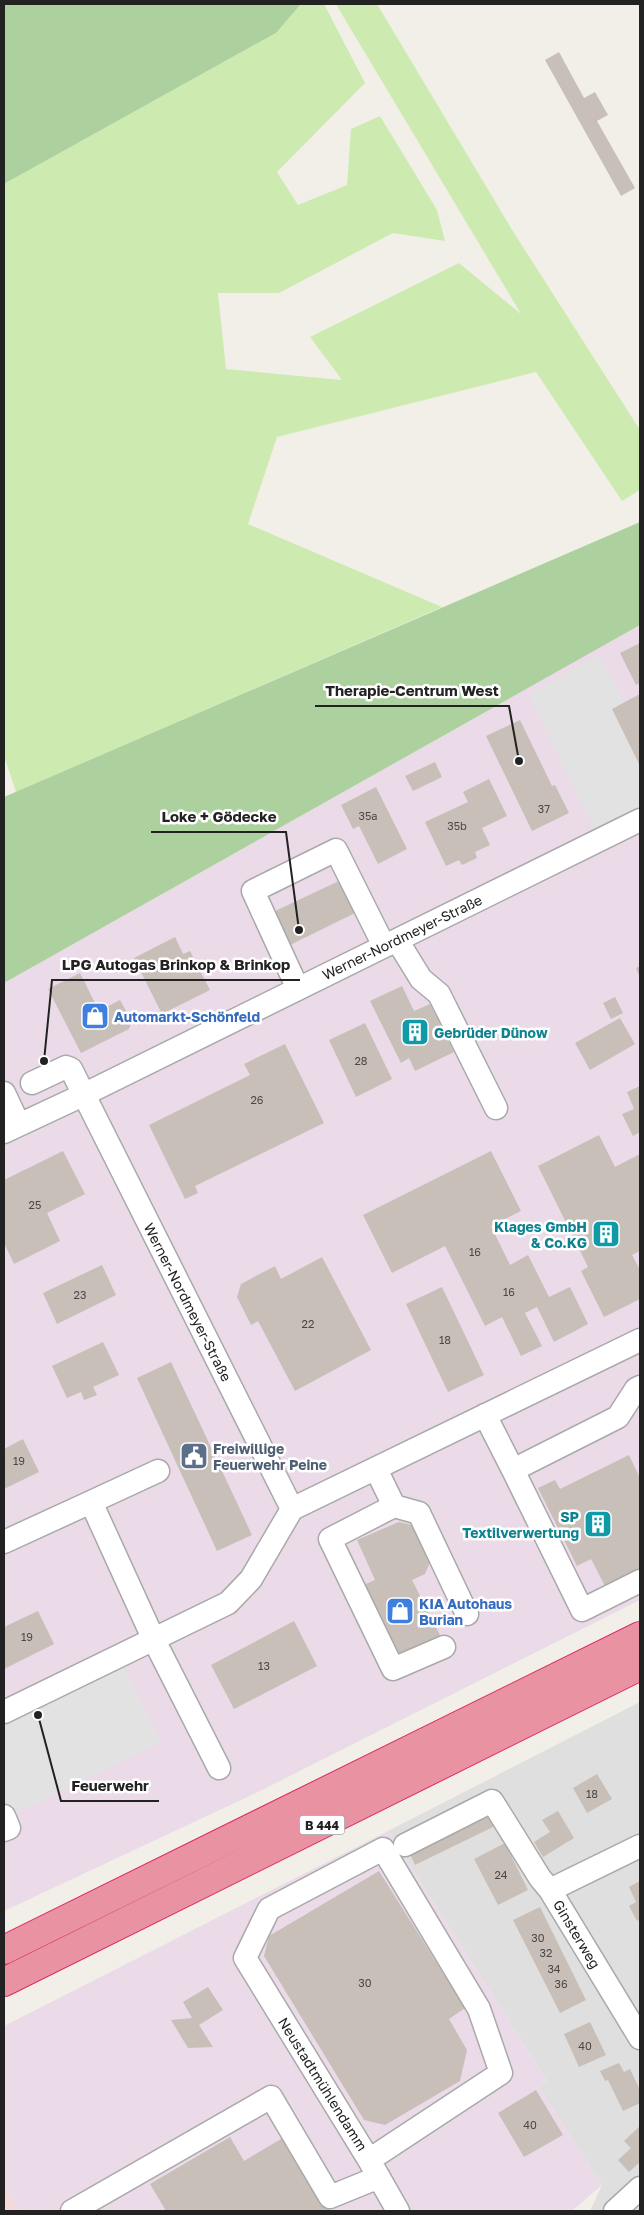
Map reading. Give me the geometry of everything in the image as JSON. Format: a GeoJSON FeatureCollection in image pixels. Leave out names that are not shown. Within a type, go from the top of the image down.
{"type":"FeatureCollection","features":[{"type":"Feature","properties":{"kind":"highway","name":"B 444"},"geometry":{"type":"LineString","coordinates":[[4,1950],[640,1636]]}},
{"type":"Feature","properties":{"kind":"highway","name":"B 444"},"geometry":{"type":"LineString","coordinates":[[4,1982],[640,1666]]}},
{"type":"Feature","properties":{"kind":"street","name":"Werner-Nordmeyer-Straße"},"geometry":{"type":"LineString","coordinates":[[12,1128],[83,1095],[640,820]]}},
{"type":"Feature","properties":{"kind":"street"},"geometry":{"type":"LineString","coordinates":[[298,989],[254,891],[336,850],[391,943],[421,978],[438,994],[496,1108]]}},
{"type":"Feature","properties":{"kind":"street"},"geometry":{"type":"LineString","coordinates":[[32,1083],[66,1067],[71,1070],[83,1095]]}},
{"type":"Feature","properties":{"kind":"street"},"geometry":{"type":"LineString","coordinates":[[4,1093],[12,1128]]}},
{"type":"Feature","properties":{"kind":"street","name":"Werner-Nordmeyer-Straße"},"geometry":{"type":"LineString","coordinates":[[83,1095],[292,1509]]}},
{"type":"Feature","properties":{"kind":"street"},"geometry":{"type":"LineString","coordinates":[[4,1712],[228,1603],[252,1579],[292,1509],[640,1340]]}},
{"type":"Feature","properties":{"kind":"street"},"geometry":{"type":"LineString","coordinates":[[513,1470],[618,1417],[636,1389],[640,1387]]}},
{"type":"Feature","properties":{"kind":"street"},"geometry":{"type":"LineString","coordinates":[[485,1415],[582,1610],[640,1581]]}},
{"type":"Feature","properties":{"kind":"street"},"geometry":{"type":"LineString","coordinates":[[376,1469],[394,1506]]}},
{"type":"Feature","properties":{"kind":"street"},"geometry":{"type":"LineString","coordinates":[[4,1542],[158,1471]]}},
{"type":"Feature","properties":{"kind":"street"},"geometry":{"type":"LineString","coordinates":[[91,1502],[153,1638],[219,1768]]}},
{"type":"Feature","properties":{"kind":"street"},"geometry":{"type":"LineString","coordinates":[[444,1646],[393,1669],[330,1539],[394,1506],[419,1513],[467,1614]]}},
{"type":"Feature","properties":{"kind":"street"},"geometry":{"type":"LineString","coordinates":[[405,1845],[492,1801],[540,1878],[550,1890]]}},
{"type":"Feature","properties":{"kind":"street"},"geometry":{"type":"LineString","coordinates":[[4,1816],[9,1828],[4,1830]]}},
{"type":"Feature","properties":{"kind":"street","name":"Ginsterweg"},"geometry":{"type":"LineString","coordinates":[[640,1846],[550,1890],[640,2038]]}},
{"type":"Feature","properties":{"kind":"street","name":"Neustadtmühlendamm"},"geometry":{"type":"LineString","coordinates":[[374,2169],[501,2073],[480,2009],[384,1850],[269,1909],[245,1958],[398,2211]]}},
{"type":"Feature","properties":{"kind":"street"},"geometry":{"type":"LineString","coordinates":[[72,2211],[271,2098],[330,2197],[374,2169]]}},
{"type":"Feature","properties":{"kind":"street"},"geometry":{"type":"LineString","coordinates":[[615,2211],[640,2188]]}},
{"type":"Feature","properties":{"kind":"shaded area"},"geometry":{"type":"Polygon","coordinates":[[[640,625],[640,1600],[258,1792],[4,1911],[4,983],[640,625]]]}},
{"type":"Feature","properties":{"kind":"shaded area"},"geometry":{"type":"Polygon","coordinates":[[[600,655],[624,702],[612,709],[640,766],[640,808],[595,831],[528,694],[600,655]]]}},
{"type":"Feature","properties":{"kind":"shaded area"},"geometry":{"type":"Polygon","coordinates":[[[123,1666],[161,1742],[11,1816],[4,1802],[4,1725],[123,1666]]]}},
{"type":"Feature","properties":{"kind":"shaded area"},"geometry":{"type":"Polygon","coordinates":[[[640,1702],[640,2211],[590,2211],[602,2185],[539,2087],[547,2081],[388,1831],[640,1702]]]}},
{"type":"Feature","properties":{"kind":"shaded area"},"geometry":{"type":"Polygon","coordinates":[[[388,1831],[547,2081],[539,2087],[602,2185],[572,2211],[18,2211],[4,2184],[4,2026],[388,1831]]]}},
{"type":"Feature","properties":{"kind":"shaded area"},"geometry":{"type":"Polygon","coordinates":[[[4,2184],[18,2211],[4,2211],[4,2184]]]}},
{"type":"Feature","properties":{"kind":"green space"},"geometry":{"type":"Polygon","coordinates":[[[4,4],[301,4],[276,33],[4,184],[4,4]]]}},
{"type":"Feature","properties":{"kind":"green space"},"geometry":{"type":"Polygon","coordinates":[[[301,4],[324,4],[365,83],[277,172],[298,205],[347,185],[351,129],[380,116],[437,210],[445,241],[393,233],[279,293],[218,293],[226,369],[342,380],[310,337],[459,263],[521,314],[337,6],[338,4],[377,4],[514,233],[640,430],[640,490],[622,501],[536,372],[277,437],[248,524],[442,607],[16,792],[4,756],[4,184],[276,33],[301,4]]]}},
{"type":"Feature","properties":{"kind":"green space"},"geometry":{"type":"Polygon","coordinates":[[[640,522],[640,625],[4,983],[4,797],[640,522]]]}},
{"type":"Feature","properties":{"kind":"building"},"geometry":{"type":"Polygon","coordinates":[[[559,52],[584,98],[595,92],[608,115],[597,121],[635,188],[621,196],[545,60],[559,52]]]}},
{"type":"Feature","properties":{"kind":"building"},"geometry":{"type":"Polygon","coordinates":[[[640,643],[640,683],[636,685],[620,653],[640,643]]]}},
{"type":"Feature","properties":{"kind":"building"},"geometry":{"type":"Polygon","coordinates":[[[640,694],[640,766],[612,709],[640,694]]]}},
{"type":"Feature","properties":{"kind":"building"},"geometry":{"type":"Polygon","coordinates":[[[520,720],[552,786],[555,785],[569,813],[532,831],[486,736],[520,720]]]}},
{"type":"Feature","properties":{"kind":"building"},"geometry":{"type":"Polygon","coordinates":[[[435,762],[442,777],[413,791],[405,776],[435,762]]]}},
{"type":"Feature","properties":{"kind":"building"},"geometry":{"type":"Polygon","coordinates":[[[489,779],[507,816],[482,828],[490,845],[475,852],[477,858],[462,865],[459,860],[446,866],[425,822],[468,802],[463,792],[489,779]]]}},
{"type":"Feature","properties":{"kind":"building"},"geometry":{"type":"Polygon","coordinates":[[[376,787],[407,849],[378,864],[359,826],[353,829],[341,805],[376,787]]]}},
{"type":"Feature","properties":{"kind":"building"},"geometry":{"type":"Polygon","coordinates":[[[343,879],[359,911],[286,947],[271,913],[343,879]]]}},
{"type":"Feature","properties":{"kind":"building"},"geometry":{"type":"Polygon","coordinates":[[[175,937],[183,954],[190,951],[210,990],[162,1014],[134,958],[175,937]]]}},
{"type":"Feature","properties":{"kind":"building"},"geometry":{"type":"Polygon","coordinates":[[[640,966],[640,978],[636,968],[640,966]]]}},
{"type":"Feature","properties":{"kind":"building","name":"Automarkt-Schönfeld"},"geometry":{"type":"Polygon","coordinates":[[[80,973],[99,1011],[120,1000],[132,1022],[129,1029],[81,1053],[48,989],[80,973]]]}},
{"type":"Feature","properties":{"kind":"building","name":"Gebrüder Dünow"},"geometry":{"type":"Polygon","coordinates":[[[402,986],[414,1011],[430,1004],[454,1052],[415,1071],[409,1058],[401,1063],[370,1001],[402,986]]]}},
{"type":"Feature","properties":{"kind":"building"},"geometry":{"type":"Polygon","coordinates":[[[615,997],[623,1013],[611,1019],[603,1003],[615,997]]]}},
{"type":"Feature","properties":{"kind":"building"},"geometry":{"type":"Polygon","coordinates":[[[620,1018],[635,1044],[590,1070],[575,1043],[620,1018]]]}},
{"type":"Feature","properties":{"kind":"building"},"geometry":{"type":"Polygon","coordinates":[[[365,1023],[392,1079],[356,1097],[329,1040],[365,1023]]]}},
{"type":"Feature","properties":{"kind":"building"},"geometry":{"type":"Polygon","coordinates":[[[285,1044],[324,1123],[195,1186],[198,1193],[185,1199],[149,1125],[250,1075],[244,1064],[285,1044]]]}},
{"type":"Feature","properties":{"kind":"building"},"geometry":{"type":"Polygon","coordinates":[[[640,1086],[640,1132],[633,1136],[622,1114],[634,1109],[627,1092],[640,1086]]]}},
{"type":"Feature","properties":{"kind":"building","name":"Klages GmbH & Co.KG"},"geometry":{"type":"Polygon","coordinates":[[[599,1135],[615,1167],[640,1154],[640,1251],[632,1255],[640,1270],[640,1299],[604,1317],[581,1271],[588,1267],[538,1166],[599,1135]]]}},
{"type":"Feature","properties":{"kind":"building"},"geometry":{"type":"Polygon","coordinates":[[[63,1151],[85,1194],[47,1213],[60,1241],[14,1264],[4,1243],[4,1180],[63,1151]]]}},
{"type":"Feature","properties":{"kind":"building"},"geometry":{"type":"Polygon","coordinates":[[[491,1151],[521,1211],[491,1226],[510,1265],[528,1255],[549,1297],[570,1287],[588,1324],[554,1342],[537,1307],[525,1313],[542,1346],[521,1356],[502,1317],[485,1326],[445,1246],[392,1273],[363,1215],[491,1151]]]}},
{"type":"Feature","properties":{"kind":"building"},"geometry":{"type":"Polygon","coordinates":[[[322,1257],[371,1350],[295,1391],[258,1321],[251,1325],[237,1297],[241,1284],[275,1266],[281,1279],[322,1257]]]}},
{"type":"Feature","properties":{"kind":"building"},"geometry":{"type":"Polygon","coordinates":[[[102,1265],[116,1295],[57,1324],[43,1293],[102,1265]]]}},
{"type":"Feature","properties":{"kind":"building"},"geometry":{"type":"Polygon","coordinates":[[[442,1287],[484,1375],[448,1392],[406,1304],[442,1287]]]}},
{"type":"Feature","properties":{"kind":"building"},"geometry":{"type":"Polygon","coordinates":[[[103,1342],[119,1375],[93,1387],[97,1395],[84,1400],[81,1392],[67,1398],[52,1366],[103,1342]]]}},
{"type":"Feature","properties":{"kind":"building","name":"Freiwillige Feuerwehr Peine"},"geometry":{"type":"Polygon","coordinates":[[[171,1362],[252,1535],[217,1551],[137,1378],[171,1362]]]}},
{"type":"Feature","properties":{"kind":"building"},"geometry":{"type":"Polygon","coordinates":[[[23,1439],[39,1472],[4,1489],[4,1449],[23,1439]]]}},
{"type":"Feature","properties":{"kind":"building","name":"SP Textilverwertung"},"geometry":{"type":"Polygon","coordinates":[[[629,1455],[640,1478],[640,1569],[605,1586],[591,1559],[577,1566],[538,1488],[555,1480],[560,1489],[629,1455]]]}},
{"type":"Feature","properties":{"kind":"building","name":"KIA Autohaus Burian"},"geometry":{"type":"Polygon","coordinates":[[[399,1522],[412,1525],[430,1562],[425,1574],[412,1580],[440,1635],[396,1657],[361,1586],[375,1580],[357,1540],[399,1522]]]}},
{"type":"Feature","properties":{"kind":"building"},"geometry":{"type":"Polygon","coordinates":[[[38,1611],[54,1644],[4,1669],[4,1627],[38,1611]]]}},
{"type":"Feature","properties":{"kind":"building"},"geometry":{"type":"Polygon","coordinates":[[[294,1621],[317,1666],[234,1709],[211,1665],[294,1621]]]}},
{"type":"Feature","properties":{"kind":"building"},"geometry":{"type":"Polygon","coordinates":[[[597,1774],[612,1799],[587,1813],[573,1788],[597,1774]]]}},
{"type":"Feature","properties":{"kind":"building"},"geometry":{"type":"Polygon","coordinates":[[[558,1811],[574,1838],[543,1857],[534,1842],[550,1832],[542,1820],[558,1811]]]}},
{"type":"Feature","properties":{"kind":"building"},"geometry":{"type":"Polygon","coordinates":[[[490,1816],[495,1826],[415,1865],[410,1854],[490,1816]]]}},
{"type":"Feature","properties":{"kind":"building"},"geometry":{"type":"Polygon","coordinates":[[[505,1843],[528,1890],[498,1905],[474,1859],[505,1843]]]}},
{"type":"Feature","properties":{"kind":"building"},"geometry":{"type":"Polygon","coordinates":[[[379,1871],[465,2008],[449,2019],[467,2050],[460,2081],[385,2125],[364,2120],[264,1956],[269,1936],[379,1871]]]}},
{"type":"Feature","properties":{"kind":"building"},"geometry":{"type":"Polygon","coordinates":[[[640,1881],[640,1919],[637,1921],[629,1906],[636,1902],[629,1887],[640,1881]]]}},
{"type":"Feature","properties":{"kind":"building"},"geometry":{"type":"Polygon","coordinates":[[[540,1907],[586,2000],[560,2013],[513,1920],[540,1907]]]}},
{"type":"Feature","properties":{"kind":"building"},"geometry":{"type":"Polygon","coordinates":[[[208,1987],[223,2010],[199,2025],[213,2047],[188,2048],[171,2020],[192,2018],[183,2002],[208,1987]]]}},
{"type":"Feature","properties":{"kind":"building"},"geometry":{"type":"Polygon","coordinates":[[[590,2022],[606,2055],[579,2067],[564,2034],[590,2022]]]}},
{"type":"Feature","properties":{"kind":"building"},"geometry":{"type":"Polygon","coordinates":[[[619,2063],[624,2072],[630,2069],[640,2090],[640,2103],[623,2111],[608,2080],[605,2081],[600,2071],[619,2063]]]}},
{"type":"Feature","properties":{"kind":"building"},"geometry":{"type":"Polygon","coordinates":[[[536,2090],[563,2135],[524,2157],[498,2113],[536,2090]]]}},
{"type":"Feature","properties":{"kind":"building"},"geometry":{"type":"Polygon","coordinates":[[[640,2126],[640,2162],[629,2172],[618,2160],[631,2148],[624,2141],[640,2126]]]}},
{"type":"Feature","properties":{"kind":"building"},"geometry":{"type":"Polygon","coordinates":[[[286,2136],[330,2211],[166,2211],[150,2184],[230,2137],[244,2161],[286,2136]]]}},
{"type":"Feature","properties":{"kind":"place","name":"Therapie-Centrum West"},"geometry":{"type":"Point","coordinates":[519,761]}},
{"type":"Feature","properties":{"kind":"place","name":"Loke + Gödecke"},"geometry":{"type":"Point","coordinates":[299,930]}},
{"type":"Feature","properties":{"kind":"place","name":"Automarkt-Schönfeld"},"geometry":{"type":"Point","coordinates":[95,1016]}},
{"type":"Feature","properties":{"kind":"place","name":"Gebrüder Dünow"},"geometry":{"type":"Point","coordinates":[415,1032]}},
{"type":"Feature","properties":{"kind":"place","name":"LPG Autogas Brinkop & Brinkop"},"geometry":{"type":"Point","coordinates":[44,1061]}},
{"type":"Feature","properties":{"kind":"place","name":"Klages GmbH & Co.KG"},"geometry":{"type":"Point","coordinates":[606,1234]}},
{"type":"Feature","properties":{"kind":"place","name":"Freiwillige Feuerwehr Peine"},"geometry":{"type":"Point","coordinates":[194,1456]}},
{"type":"Feature","properties":{"kind":"place","name":"SP Textilverwertung"},"geometry":{"type":"Point","coordinates":[598,1524]}},
{"type":"Feature","properties":{"kind":"place","name":"KIA Autohaus Burian"},"geometry":{"type":"Point","coordinates":[400,1611]}},
{"type":"Feature","properties":{"kind":"place","name":"Feuerwehr"},"geometry":{"type":"Point","coordinates":[38,1715]}}]}
